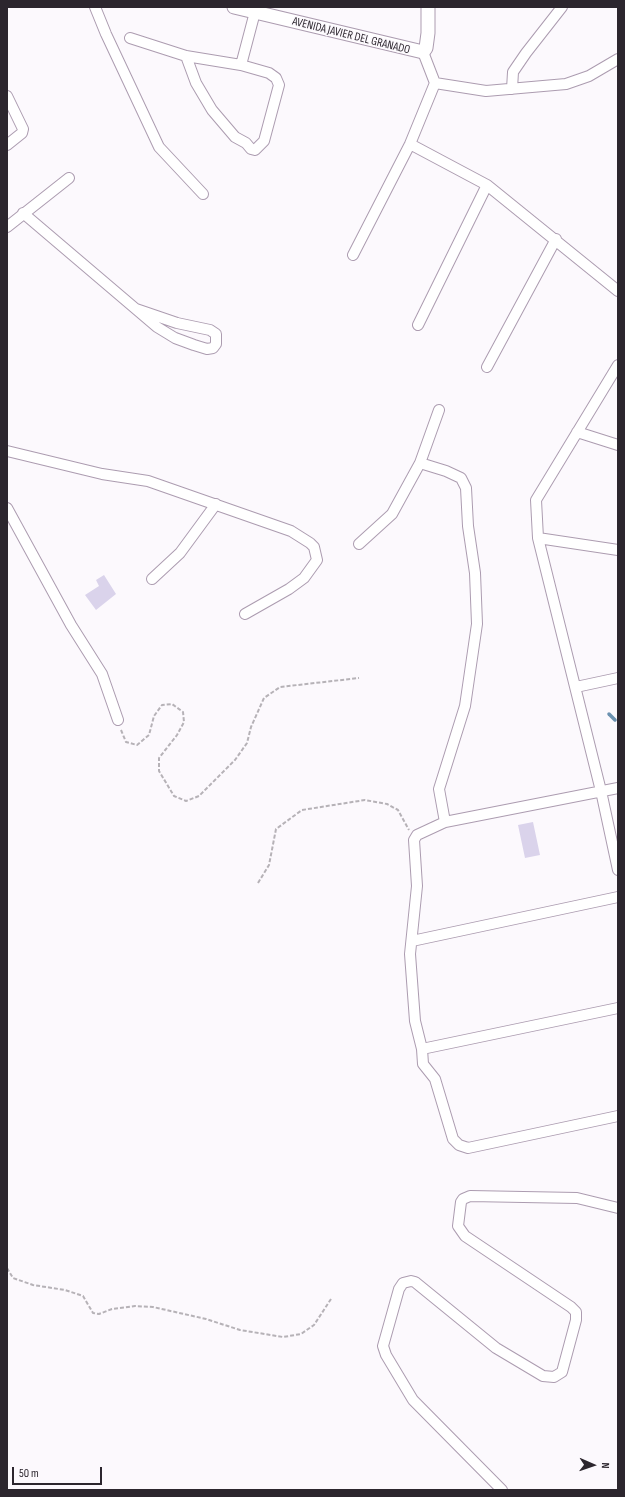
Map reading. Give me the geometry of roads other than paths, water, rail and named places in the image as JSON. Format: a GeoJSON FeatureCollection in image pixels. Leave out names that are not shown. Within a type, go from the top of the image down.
{"type":"FeatureCollection","features":[{"type":"Feature","properties":{"kind":"street"},"geometry":{"type":"LineString","coordinates":[[95,7],[108,40],[159,147],[203,194]]}},
{"type":"Feature","properties":{"kind":"street","name":"AVENIDA JAVIER DEL GRANADO"},"geometry":{"type":"LineString","coordinates":[[234,7],[423,52],[426,48],[428,33],[428,7]]}},
{"type":"Feature","properties":{"kind":"street"},"geometry":{"type":"LineString","coordinates":[[512,89],[513,72],[526,52],[562,7]]}},
{"type":"Feature","properties":{"kind":"street"},"geometry":{"type":"LineString","coordinates":[[241,65],[255,12]]}},
{"type":"Feature","properties":{"kind":"street"},"geometry":{"type":"LineString","coordinates":[[130,38],[186,56],[241,65],[269,73],[276,78],[279,86],[264,141],[255,150],[251,149],[246,143],[235,137],[212,110],[196,83],[186,56]]}},
{"type":"Feature","properties":{"kind":"street"},"geometry":{"type":"LineString","coordinates":[[353,255],[410,144],[435,83],[423,52]]}},
{"type":"Feature","properties":{"kind":"street"},"geometry":{"type":"LineString","coordinates":[[435,83],[486,91],[566,84],[589,76],[618,59]]}},
{"type":"Feature","properties":{"kind":"street"},"geometry":{"type":"LineString","coordinates":[[7,96],[23,129],[22,133],[7,145]]}},
{"type":"Feature","properties":{"kind":"street"},"geometry":{"type":"LineString","coordinates":[[410,144],[487,185],[556,239],[618,291]]}},
{"type":"Feature","properties":{"kind":"street"},"geometry":{"type":"LineString","coordinates":[[7,227],[69,178]]}},
{"type":"Feature","properties":{"kind":"street"},"geometry":{"type":"LineString","coordinates":[[418,325],[487,185]]}},
{"type":"Feature","properties":{"kind":"street"},"geometry":{"type":"LineString","coordinates":[[23,213],[157,327],[175,338],[206,349],[212,348],[216,344],[216,334],[210,330],[178,323],[136,309]]}},
{"type":"Feature","properties":{"kind":"street"},"geometry":{"type":"LineString","coordinates":[[487,367],[556,239]]}},
{"type":"Feature","properties":{"kind":"street"},"geometry":{"type":"LineString","coordinates":[[618,365],[536,500],[538,538],[576,687],[618,870]]}},
{"type":"Feature","properties":{"kind":"street"},"geometry":{"type":"LineString","coordinates":[[359,544],[392,514],[420,463],[439,410]]}},
{"type":"Feature","properties":{"kind":"street"},"geometry":{"type":"LineString","coordinates":[[577,432],[618,445]]}},
{"type":"Feature","properties":{"kind":"street"},"geometry":{"type":"LineString","coordinates":[[7,451],[102,474],[148,481],[291,531],[314,547],[317,560],[304,578],[290,589],[245,614]]}},
{"type":"Feature","properties":{"kind":"street"},"geometry":{"type":"LineString","coordinates":[[420,463],[446,471],[461,478],[466,488],[468,526],[475,573],[477,624],[465,706],[439,789],[444,822]]}},
{"type":"Feature","properties":{"kind":"street"},"geometry":{"type":"LineString","coordinates":[[152,579],[180,553],[216,504]]}},
{"type":"Feature","properties":{"kind":"street"},"geometry":{"type":"LineString","coordinates":[[7,508],[71,625],[102,674],[118,720]]}},
{"type":"Feature","properties":{"kind":"street"},"geometry":{"type":"LineString","coordinates":[[538,538],[618,550]]}},
{"type":"Feature","properties":{"kind":"street"},"geometry":{"type":"LineString","coordinates":[[576,687],[618,678]]}},
{"type":"Feature","properties":{"kind":"street"},"geometry":{"type":"LineString","coordinates":[[618,788],[444,822],[417,835],[414,840],[417,886],[410,954],[414,1005],[422,1049],[423,1064],[435,1079],[453,1139],[459,1145],[468,1148],[618,1116]]}},
{"type":"Feature","properties":{"kind":"street"},"geometry":{"type":"LineString","coordinates":[[412,941],[618,897]]}},
{"type":"Feature","properties":{"kind":"street"},"geometry":{"type":"LineString","coordinates":[[422,1049],[618,1008]]}},
{"type":"Feature","properties":{"kind":"street"},"geometry":{"type":"LineString","coordinates":[[502,1490],[413,1400],[386,1355],[383,1346],[399,1289],[403,1283],[411,1281],[414,1282],[496,1348],[543,1376],[554,1377],[562,1372],[576,1320],[576,1312],[571,1307],[465,1236],[458,1226],[461,1202],[463,1199],[470,1196],[577,1198],[618,1208]]}},
{"type":"Feature","properties":{"kind":"waterway"},"geometry":{"type":"LineString","coordinates":[[609,714],[615,720]]}}]}
